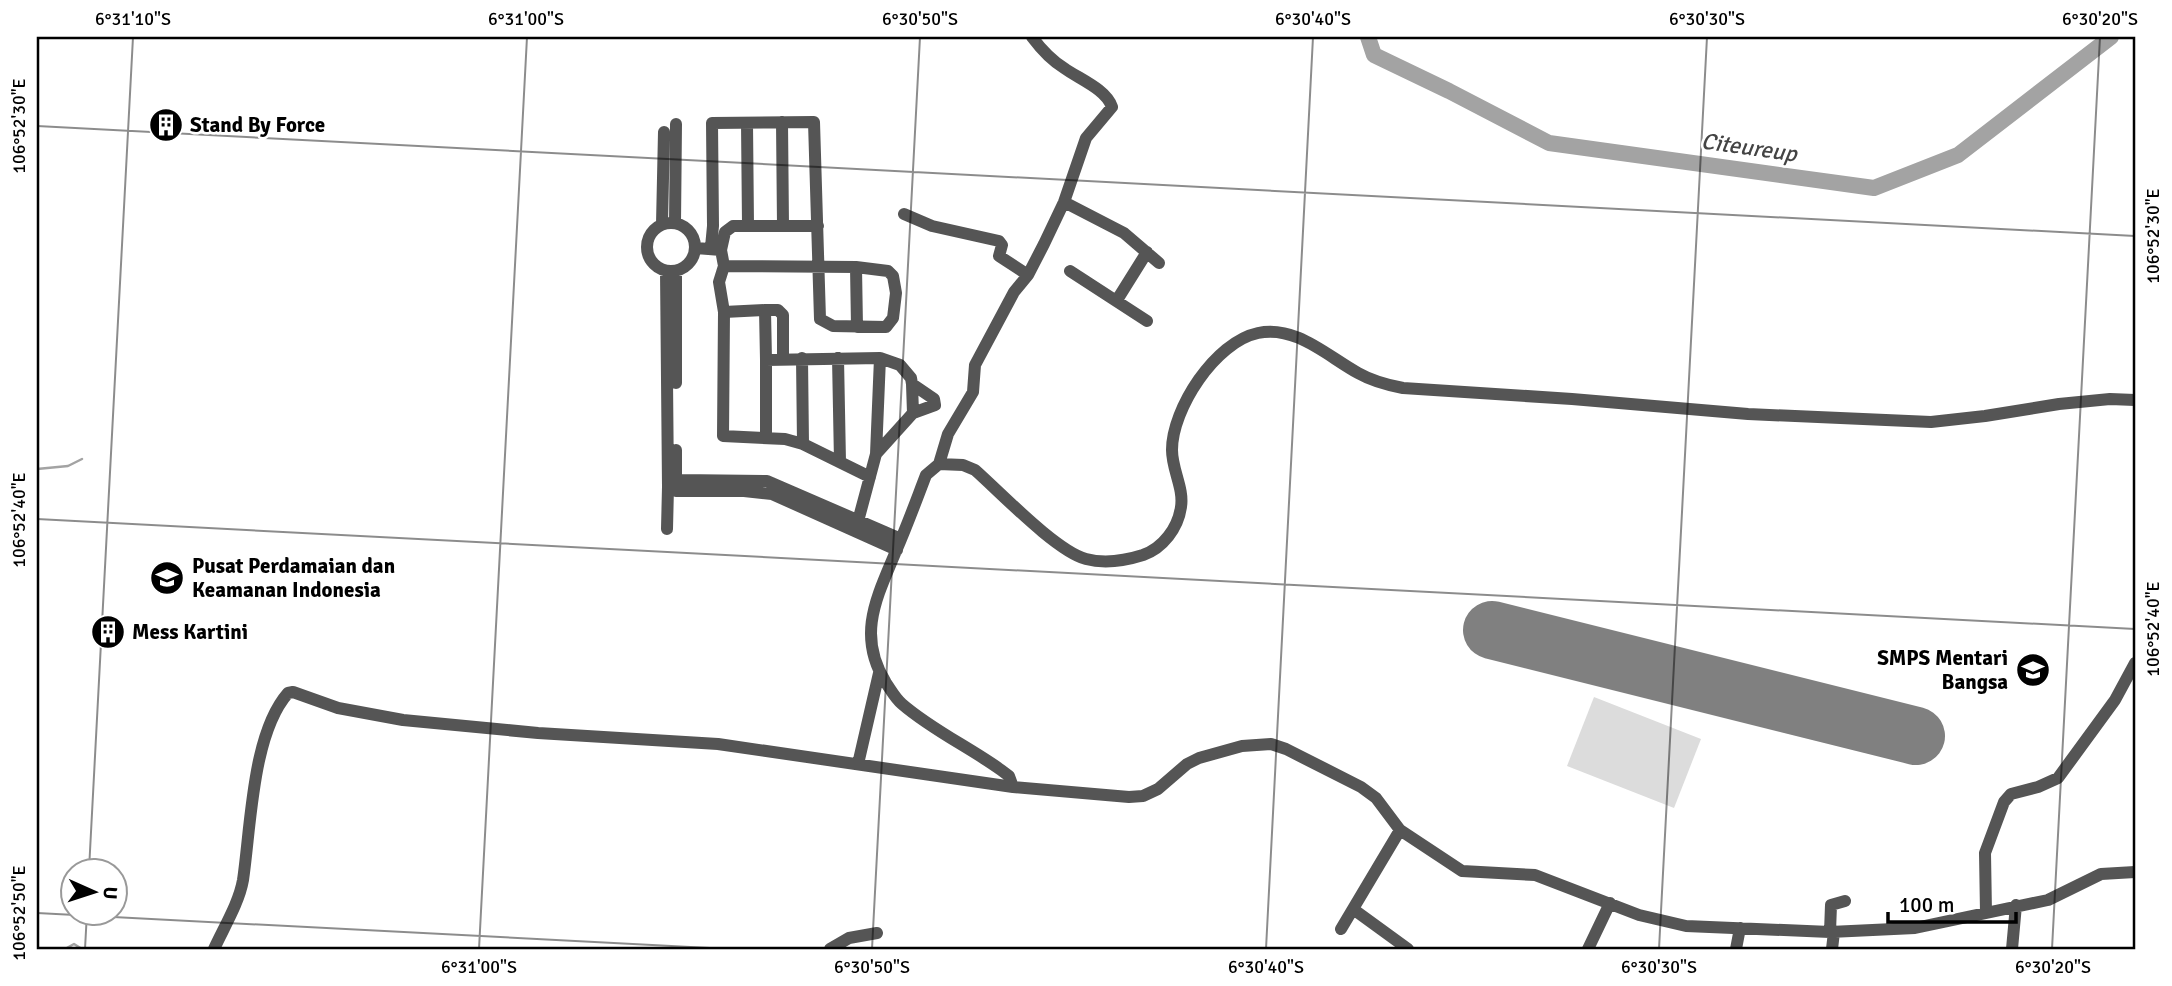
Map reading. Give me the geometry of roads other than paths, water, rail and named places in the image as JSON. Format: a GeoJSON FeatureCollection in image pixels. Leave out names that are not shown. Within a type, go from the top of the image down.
{"type":"FeatureCollection","features":[{"type":"Feature","properties":{"kind":"street"},"geometry":{"type":"LineString","coordinates":[[939,464],[948,434],[973,392],[975,365],[1014,292],[1027,275],[1064,202],[1086,138],[1111,109],[1106,97],[1045,53],[1032,37]]}},
{"type":"Feature","properties":{"kind":"street"},"geometry":{"type":"LineString","coordinates":[[724,266],[817,268],[856,267],[888,271],[893,276],[896,293],[894,314],[889,325],[828,325],[820,319],[817,268],[815,124],[811,121],[712,122],[713,226],[716,249],[724,266],[719,282],[724,312],[722,433],[725,438],[766,436],[803,444],[870,477]]}},
{"type":"Feature","properties":{"kind":"street"},"geometry":{"type":"LineString","coordinates":[[782,122],[783,226]]}},
{"type":"Feature","properties":{"kind":"street"},"geometry":{"type":"LineString","coordinates":[[747,123],[748,225]]}},
{"type":"Feature","properties":{"kind":"street"},"geometry":{"type":"LineString","coordinates":[[669,223],[690,231],[696,248],[690,263],[671,271],[653,262],[647,251],[649,238],[669,223],[676,124]]}},
{"type":"Feature","properties":{"kind":"street"},"geometry":{"type":"LineString","coordinates":[[664,132],[669,223]]}},
{"type":"Feature","properties":{"kind":"street"},"geometry":{"type":"LineString","coordinates":[[1064,202],[1124,233],[1159,263]]}},
{"type":"Feature","properties":{"kind":"street"},"geometry":{"type":"LineString","coordinates":[[904,214],[932,226],[999,241],[1002,245],[999,256],[1027,275]]}},
{"type":"Feature","properties":{"kind":"street"},"geometry":{"type":"LineString","coordinates":[[716,249],[728,228],[748,225],[818,226]]}},
{"type":"Feature","properties":{"kind":"street"},"geometry":{"type":"LineString","coordinates":[[696,248],[716,249]]}},
{"type":"Feature","properties":{"kind":"street"},"geometry":{"type":"LineString","coordinates":[[1117,300],[1147,252]]}},
{"type":"Feature","properties":{"kind":"street"},"geometry":{"type":"LineString","coordinates":[[856,267],[857,327]]}},
{"type":"Feature","properties":{"kind":"street"},"geometry":{"type":"LineString","coordinates":[[667,529],[671,271]]}},
{"type":"Feature","properties":{"kind":"street"},"geometry":{"type":"LineString","coordinates":[[671,271],[676,470],[679,480],[767,481],[857,526]]}},
{"type":"Feature","properties":{"kind":"street"},"geometry":{"type":"LineString","coordinates":[[1070,271],[1147,321]]}},
{"type":"Feature","properties":{"kind":"street"},"geometry":{"type":"LineString","coordinates":[[765,310],[766,436]]}},
{"type":"Feature","properties":{"kind":"street"},"geometry":{"type":"LineString","coordinates":[[724,312],[778,310],[783,315],[783,359]]}},
{"type":"Feature","properties":{"kind":"street"},"geometry":{"type":"LineString","coordinates":[[1013,787],[1009,776],[1001,770],[900,703],[879,673],[873,657],[869,634],[880,588],[926,475],[939,464],[963,465],[975,470],[1055,541],[1078,556],[1109,562],[1148,553],[1158,547],[1171,532],[1182,505],[1172,465],[1177,417],[1216,358],[1241,340],[1262,332],[1295,336],[1357,373],[1381,383],[1437,392],[1572,399],[1748,414],[1931,422],[2072,402],[2110,398],[2135,400]]}},
{"type":"Feature","properties":{"kind":"street"},"geometry":{"type":"LineString","coordinates":[[802,358],[803,444]]}},
{"type":"Feature","properties":{"kind":"street"},"geometry":{"type":"LineString","coordinates":[[838,358],[840,462]]}},
{"type":"Feature","properties":{"kind":"street"},"geometry":{"type":"LineString","coordinates":[[857,526],[876,454],[880,358]]}},
{"type":"Feature","properties":{"kind":"street"},"geometry":{"type":"LineString","coordinates":[[766,360],[880,358],[900,365],[911,378],[913,413]]}},
{"type":"Feature","properties":{"kind":"street"},"geometry":{"type":"LineString","coordinates":[[876,454],[913,413],[934,405],[935,402],[929,394],[912,384]]}},
{"type":"Feature","properties":{"kind":"street"},"geometry":{"type":"LineString","coordinates":[[668,487],[676,491],[744,491],[772,494],[899,544]]}},
{"type":"Feature","properties":{"kind":"street"},"geometry":{"type":"LineString","coordinates":[[1986,913],[1985,853],[2004,802],[2011,794],[2038,788],[2058,778],[2115,700],[2135,663]]}},
{"type":"Feature","properties":{"kind":"street"},"geometry":{"type":"LineString","coordinates":[[858,764],[879,673]]}},
{"type":"Feature","properties":{"kind":"street"},"geometry":{"type":"LineString","coordinates":[[214,949],[243,880],[251,806],[261,753],[276,709],[288,693],[297,693],[367,715],[403,720],[538,733],[718,744],[1013,787],[1137,797],[1158,789],[1187,764],[1199,758],[1242,746],[1266,743],[1286,749],[1361,787],[1376,798],[1400,830],[1462,871],[1528,874],[1651,919],[1686,926],[1832,932],[1915,929],[2048,900],[2101,874],[2135,872]]}},
{"type":"Feature","properties":{"kind":"street"},"geometry":{"type":"LineString","coordinates":[[1340,929],[1400,830]]}},
{"type":"Feature","properties":{"kind":"street"},"geometry":{"type":"LineString","coordinates":[[1832,949],[1831,905],[1845,901]]}},
{"type":"Feature","properties":{"kind":"street"},"geometry":{"type":"LineString","coordinates":[[1588,949],[1610,903]]}},
{"type":"Feature","properties":{"kind":"street"},"geometry":{"type":"LineString","coordinates":[[2012,949],[2017,905]]}},
{"type":"Feature","properties":{"kind":"street"},"geometry":{"type":"LineString","coordinates":[[1353,909],[1408,949]]}},
{"type":"Feature","properties":{"kind":"street"},"geometry":{"type":"LineString","coordinates":[[1736,949],[1740,928]]}},
{"type":"Feature","properties":{"kind":"street"},"geometry":{"type":"LineString","coordinates":[[830,949],[849,938],[877,933]]}},
{"type":"Feature","properties":{"kind":"waterway","name":"Citeureup"},"geometry":{"type":"LineString","coordinates":[[1368,37],[1374,55],[1549,143],[1874,188],[1958,155],[2111,37]]}},
{"type":"Feature","properties":{"kind":"waterway"},"geometry":{"type":"LineString","coordinates":[[37,469],[68,466],[82,459]]}},
{"type":"Feature","properties":{"kind":"waterway"},"geometry":{"type":"LineString","coordinates":[[65,949],[74,944],[82,949]]}},
{"type":"Feature","properties":{"kind":"place","name":"Stand By Force"},"geometry":{"type":"Point","coordinates":[166,125]}},
{"type":"Feature","properties":{"kind":"place","name":"Pusat Perdamaian dan Keamanan Indonesia"},"geometry":{"type":"Point","coordinates":[167,578]}},
{"type":"Feature","properties":{"kind":"place","name":"Mess Kartini"},"geometry":{"type":"Point","coordinates":[108,632]}},
{"type":"Feature","properties":{"kind":"place","name":"SMPS Mentari Bangsa"},"geometry":{"type":"Point","coordinates":[2033,670]}}]}
